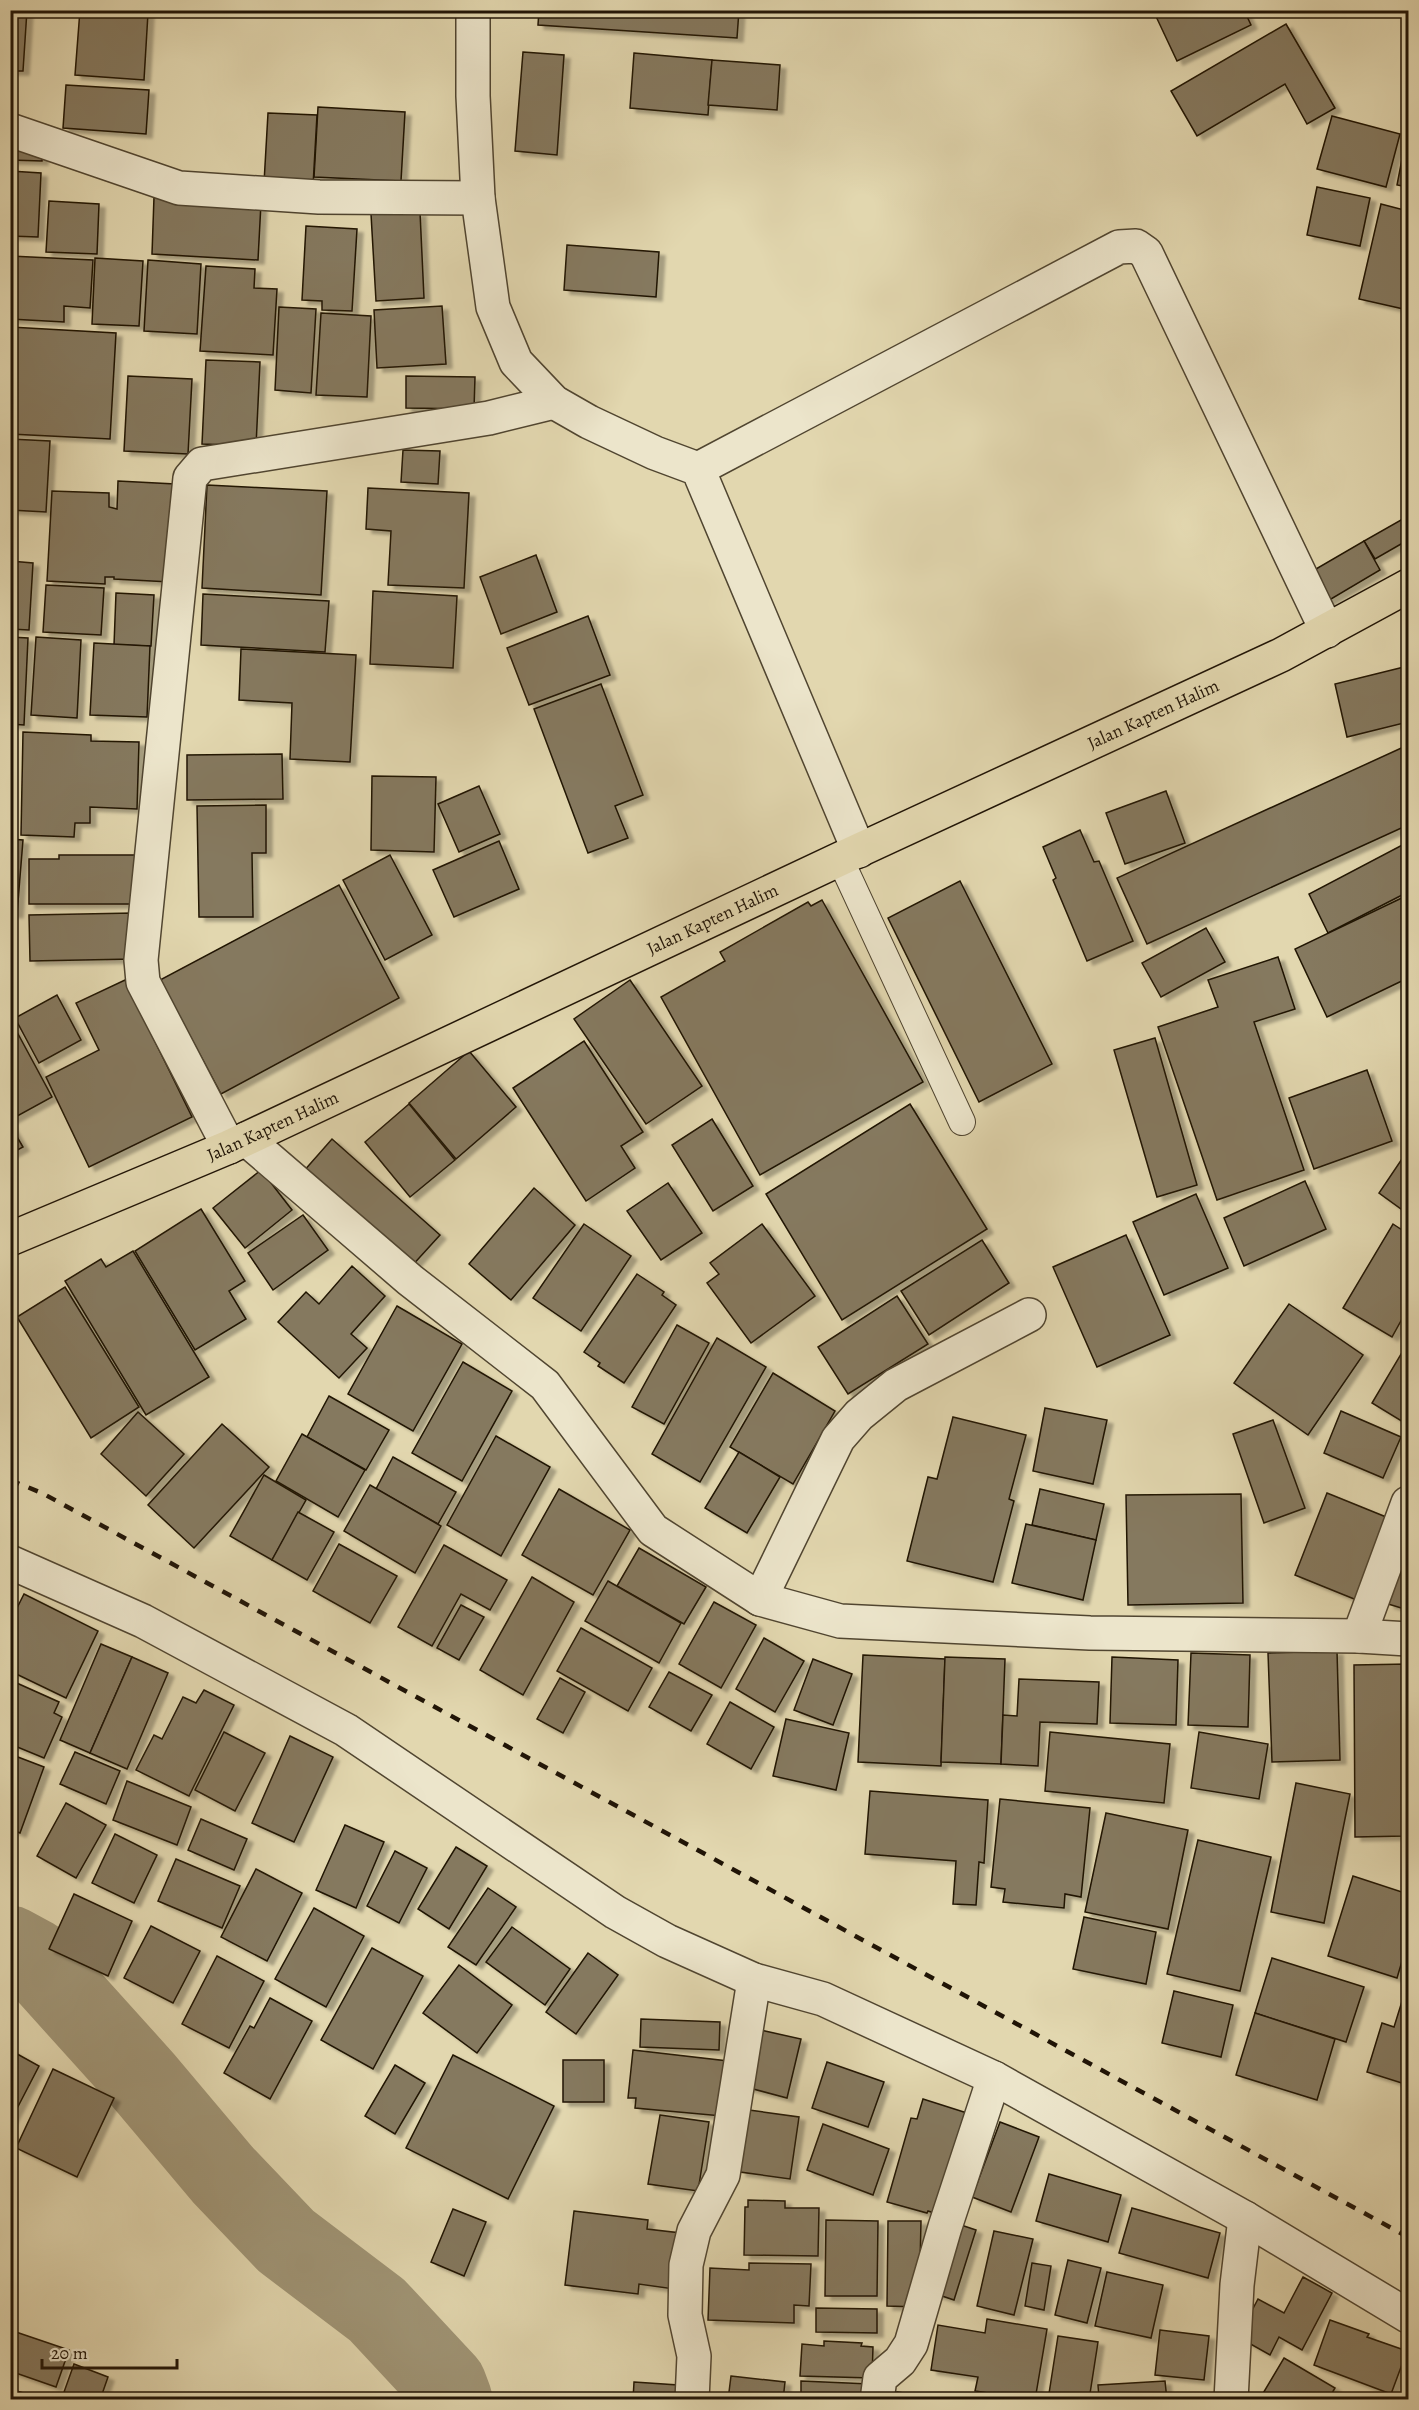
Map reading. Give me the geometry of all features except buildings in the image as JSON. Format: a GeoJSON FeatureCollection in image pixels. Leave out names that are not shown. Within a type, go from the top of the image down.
{"type":"FeatureCollection","features":[{"type":"Feature","properties":{"kind":"main road","name":"Jalan Kapten Halim"},"geometry":{"type":"LineString","coordinates":[[10,1239],[238,1143],[849,855],[1281,655],[1327,631],[1406,596]]}},
{"type":"Feature","properties":{"kind":"street"},"geometry":{"type":"LineString","coordinates":[[472,10],[478,198],[493,307],[516,362],[554,402],[589,422],[655,453],[698,469],[1119,247],[1137,246],[1146,254],[1327,631]]}},
{"type":"Feature","properties":{"kind":"street"},"geometry":{"type":"LineString","coordinates":[[10,130],[179,188],[319,197],[478,198]]}},
{"type":"Feature","properties":{"kind":"street"},"geometry":{"type":"LineString","coordinates":[[554,402],[489,418],[202,464],[190,478],[141,960],[143,982],[238,1143],[544,1385],[653,1530],[760,1599],[840,1621],[1089,1633],[1359,1636],[1408,1639]]}},
{"type":"Feature","properties":{"kind":"street"},"geometry":{"type":"LineString","coordinates":[[698,469],[849,855]]}},
{"type":"Feature","properties":{"kind":"street"},"geometry":{"type":"LineString","coordinates":[[760,1599],[838,1439],[859,1415],[896,1385],[1029,1315]]}},
{"type":"Feature","properties":{"kind":"street"},"geometry":{"type":"LineString","coordinates":[[1359,1636],[1408,1503]]}},
{"type":"Feature","properties":{"kind":"street"},"geometry":{"type":"LineString","coordinates":[[11,1564],[143,1621],[346,1730],[615,1912],[667,1941],[754,1980],[823,1999],[994,2078],[1245,2218],[1408,2316]]}},
{"type":"Feature","properties":{"kind":"street"},"geometry":{"type":"LineString","coordinates":[[692,2400],[694,2355],[686,2315],[686,2265],[694,2231],[723,2175],[754,1980]]}},
{"type":"Feature","properties":{"kind":"street"},"geometry":{"type":"LineString","coordinates":[[877,2400],[880,2378],[900,2361],[911,2344],[945,2227],[994,2078]]}},
{"type":"Feature","properties":{"kind":"street"},"geometry":{"type":"LineString","coordinates":[[1231,2400],[1237,2285],[1245,2218]]}},
{"type":"Feature","properties":{"kind":"lane"},"geometry":{"type":"LineString","coordinates":[[849,855],[962,1122]]}},
{"type":"Feature","properties":{"kind":"waterway"},"geometry":{"type":"LineString","coordinates":[[10,1946],[34,1959],[143,2080],[223,2175],[286,2241],[377,2310],[446,2384],[452,2400]]}},
{"type":"Feature","properties":{"kind":"railway"},"geometry":{"type":"LineString","coordinates":[[10,1480],[42,1493],[1408,2237]]}}]}
